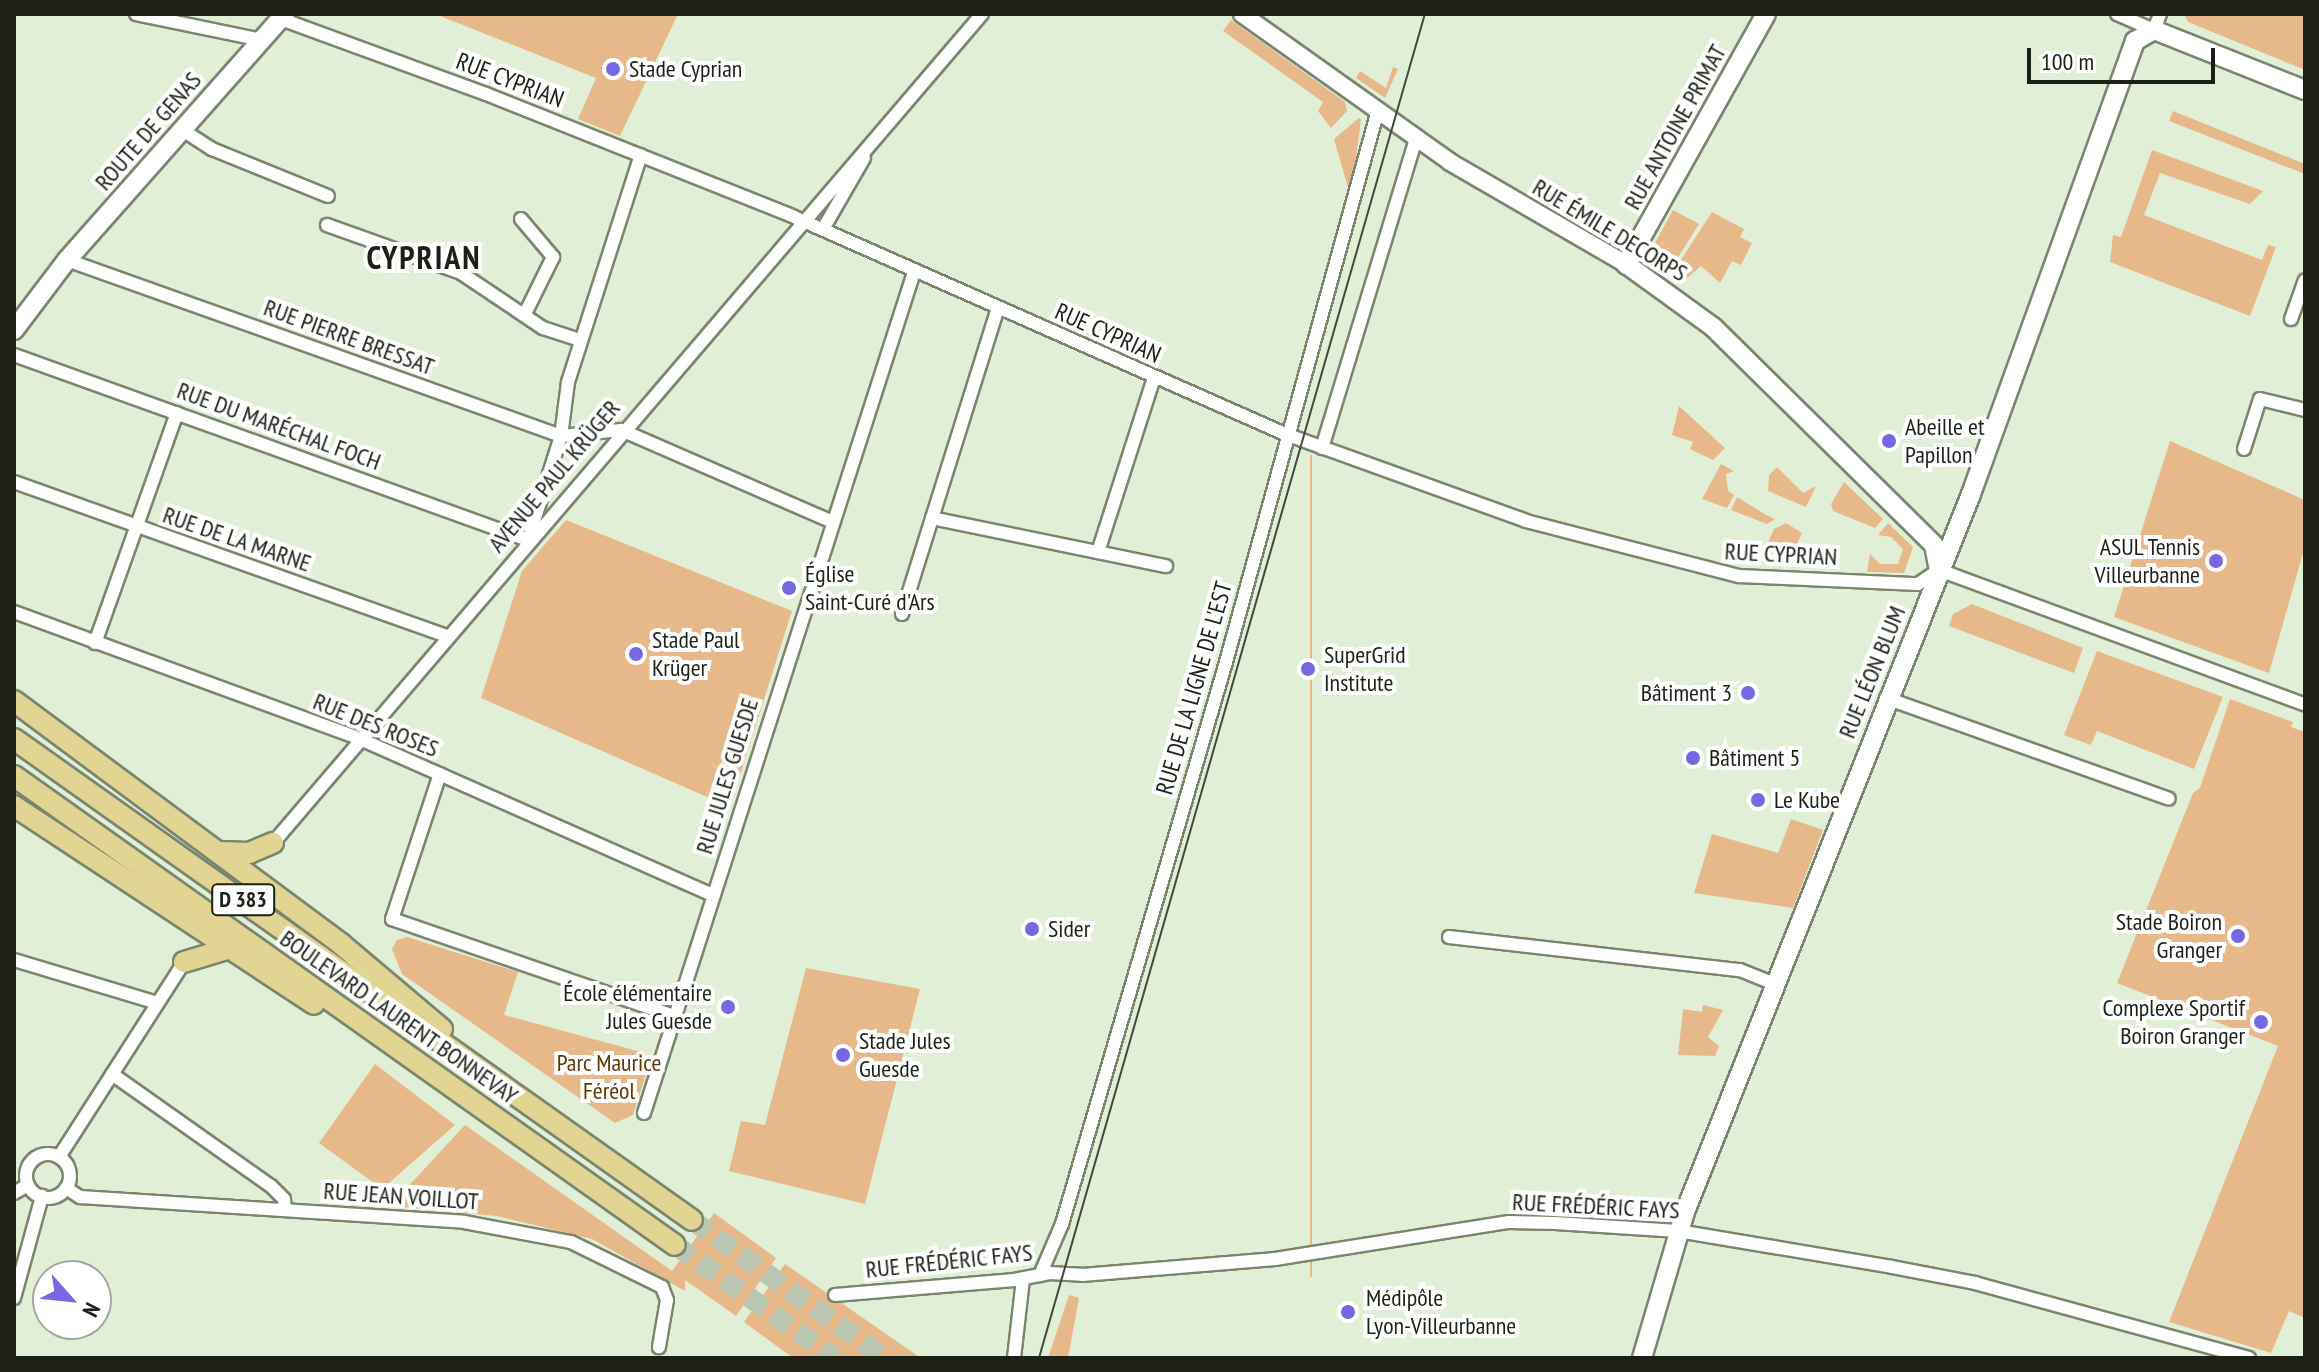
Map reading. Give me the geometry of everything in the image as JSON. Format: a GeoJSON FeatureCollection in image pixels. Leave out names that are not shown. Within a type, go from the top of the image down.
{"type":"FeatureCollection","features":[{"type":"Feature","properties":{"kind":"highway"},"geometry":{"type":"LineString","coordinates":[[14,701],[420,1005],[473,1060]]}},
{"type":"Feature","properties":{"kind":"highway","name":"BOULEVARD LAURENT BONNEVAY"},"geometry":{"type":"LineString","coordinates":[[14,739],[473,1060],[692,1220]]}},
{"type":"Feature","properties":{"kind":"highway","name":"BOULEVARD LAURENT BONNEVAY"},"geometry":{"type":"LineString","coordinates":[[14,776],[675,1245]]}},
{"type":"Feature","properties":{"kind":"highway"},"geometry":{"type":"LineString","coordinates":[[14,806],[369,1040],[405,1053]]}},
{"type":"Feature","properties":{"kind":"highway"},"geometry":{"type":"LineString","coordinates":[[219,852],[249,853],[273,843]]}},
{"type":"Feature","properties":{"kind":"highway"},"geometry":{"type":"LineString","coordinates":[[271,892],[264,866],[273,843]]}},
{"type":"Feature","properties":{"kind":"highway"},"geometry":{"type":"LineString","coordinates":[[184,920],[184,962],[227,949]]}},
{"type":"Feature","properties":{"kind":"main road","name":"RUE ANTOINE PRIMAT"},"geometry":{"type":"LineString","coordinates":[[1626,264],[1766,14]]}},
{"type":"Feature","properties":{"kind":"main road","name":"ROUTE DE GENAS"},"geometry":{"type":"LineString","coordinates":[[14,330],[67,260],[283,17]]}},
{"type":"Feature","properties":{"kind":"main road"},"geometry":{"type":"LineString","coordinates":[[2157,22],[2305,90]]}},
{"type":"Feature","properties":{"kind":"main road","name":"RUE LÉON BLUM"},"geometry":{"type":"LineString","coordinates":[[1642,1358],[1774,984],[2043,302],[2068,215],[2135,41],[2157,22]]}},
{"type":"Feature","properties":{"kind":"main road","name":"RUE ÉMILE DECORPS"},"geometry":{"type":"LineString","coordinates":[[1626,264],[1713,327],[1934,545],[1939,570]]}},
{"type":"Feature","properties":{"kind":"main road","name":"ROUTE DE GENAS"},"geometry":{"type":"LineString","coordinates":[[14,311],[49,281]]}},
{"type":"Feature","properties":{"kind":"street"},"geometry":{"type":"LineString","coordinates":[[136,14],[261,40]]}},
{"type":"Feature","properties":{"kind":"street","name":"AVENUE PAUL KRÜGER"},"geometry":{"type":"LineString","coordinates":[[273,843],[358,738],[621,430],[982,14]]}},
{"type":"Feature","properties":{"kind":"street","name":"RUE ÉMILE DECORPS"},"geometry":{"type":"LineString","coordinates":[[1242,14],[1416,138],[1626,264]]}},
{"type":"Feature","properties":{"kind":"street"},"geometry":{"type":"LineString","coordinates":[[2117,14],[2157,22]]}},
{"type":"Feature","properties":{"kind":"street","name":"RUE CYPRIAN"},"geometry":{"type":"LineString","coordinates":[[283,17],[804,221],[1289,436],[1587,539],[1739,576],[1918,584],[1939,570]]}},
{"type":"Feature","properties":{"kind":"street","name":"RUE DE LA LIGNE DE L'EST"},"geometry":{"type":"LineString","coordinates":[[1040,1275],[1062,1224],[1289,436],[1378,110]]}},
{"type":"Feature","properties":{"kind":"street"},"geometry":{"type":"LineString","coordinates":[[181,129],[212,149],[328,196]]}},
{"type":"Feature","properties":{"kind":"street"},"geometry":{"type":"LineString","coordinates":[[1322,448],[1416,138]]}},
{"type":"Feature","properties":{"kind":"street","name":"AVENUE PAUL KRÜGER"},"geometry":{"type":"LineString","coordinates":[[823,229],[873,141]]}},
{"type":"Feature","properties":{"kind":"street"},"geometry":{"type":"LineString","coordinates":[[528,540],[561,436],[568,382],[641,155]]}},
{"type":"Feature","properties":{"kind":"street"},"geometry":{"type":"LineString","coordinates":[[521,219],[553,257],[542,289],[525,314]]}},
{"type":"Feature","properties":{"kind":"street"},"geometry":{"type":"LineString","coordinates":[[327,225],[461,273],[543,328],[581,340]]}},
{"type":"Feature","properties":{"kind":"street","name":"RUE PIERRE BRESSAT"},"geometry":{"type":"LineString","coordinates":[[67,260],[561,436],[621,430]]}},
{"type":"Feature","properties":{"kind":"street","name":"RUE JULES GUESDE"},"geometry":{"type":"LineString","coordinates":[[644,1113],[830,521],[914,272]]}},
{"type":"Feature","properties":{"kind":"street"},"geometry":{"type":"LineString","coordinates":[[2291,319],[2305,280]]}},
{"type":"Feature","properties":{"kind":"street"},"geometry":{"type":"LineString","coordinates":[[902,614],[998,308]]}},
{"type":"Feature","properties":{"kind":"street","name":"RUE DU MARÉCHAL FOCH"},"geometry":{"type":"LineString","coordinates":[[14,355],[528,540]]}},
{"type":"Feature","properties":{"kind":"street"},"geometry":{"type":"LineString","coordinates":[[1098,552],[1154,378]]}},
{"type":"Feature","properties":{"kind":"street"},"geometry":{"type":"LineString","coordinates":[[2244,449],[2260,399],[2305,410]]}},
{"type":"Feature","properties":{"kind":"street"},"geometry":{"type":"LineString","coordinates":[[95,643],[177,413]]}},
{"type":"Feature","properties":{"kind":"street"},"geometry":{"type":"LineString","coordinates":[[621,430],[830,521]]}},
{"type":"Feature","properties":{"kind":"street","name":"RUE DE LA MARNE"},"geometry":{"type":"LineString","coordinates":[[14,482],[446,636]]}},
{"type":"Feature","properties":{"kind":"street"},"geometry":{"type":"LineString","coordinates":[[932,518],[1166,566]]}},
{"type":"Feature","properties":{"kind":"street"},"geometry":{"type":"LineString","coordinates":[[1939,570],[2305,705]]}},
{"type":"Feature","properties":{"kind":"street","name":"RUE DES ROSES"},"geometry":{"type":"LineString","coordinates":[[14,612],[358,738],[714,896]]}},
{"type":"Feature","properties":{"kind":"street"},"geometry":{"type":"LineString","coordinates":[[1886,698],[2169,799]]}},
{"type":"Feature","properties":{"kind":"street"},"geometry":{"type":"LineString","coordinates":[[440,774],[392,919],[674,1016]]}},
{"type":"Feature","properties":{"kind":"street"},"geometry":{"type":"LineString","coordinates":[[1449,937],[1740,970],[1774,984]]}},
{"type":"Feature","properties":{"kind":"street"},"geometry":{"type":"LineString","coordinates":[[14,960],[157,1003]]}},
{"type":"Feature","properties":{"kind":"street"},"geometry":{"type":"LineString","coordinates":[[59,1157],[184,962]]}},
{"type":"Feature","properties":{"kind":"street"},"geometry":{"type":"LineString","coordinates":[[112,1074],[271,1186],[284,1199],[285,1210]]}},
{"type":"Feature","properties":{"kind":"street"},"geometry":{"type":"LineString","coordinates":[[59,1157],[68,1167],[66,1188],[56,1196],[42,1196],[28,1185],[27,1171],[35,1158],[59,1157]]}},
{"type":"Feature","properties":{"kind":"street"},"geometry":{"type":"LineString","coordinates":[[14,1193],[28,1185]]}},
{"type":"Feature","properties":{"kind":"street","name":"RUE JEAN VOILLOT"},"geometry":{"type":"LineString","coordinates":[[66,1188],[80,1197],[464,1222],[571,1242],[662,1287],[667,1300],[659,1347]]}},
{"type":"Feature","properties":{"kind":"street"},"geometry":{"type":"LineString","coordinates":[[14,1298],[42,1196]]}},
{"type":"Feature","properties":{"kind":"street","name":"RUE FRÉDÉRIC FAYS"},"geometry":{"type":"LineString","coordinates":[[835,1295],[1040,1275],[1275,1259],[1509,1222],[1685,1232],[1975,1283],[2249,1358]]}},
{"type":"Feature","properties":{"kind":"street"},"geometry":{"type":"LineString","coordinates":[[1014,1358],[1023,1279]]}},
{"type":"Feature","properties":{"kind":"green space","name":"Stade Cyprian"},"geometry":{"type":"Polygon","coordinates":[[[435,14],[678,14],[620,136],[578,119],[596,78],[435,14]]]}},
{"type":"Feature","properties":{"kind":"green space"},"geometry":{"type":"Polygon","coordinates":[[[2184,14],[2305,14],[2305,70],[2188,22],[2184,14]]]}},
{"type":"Feature","properties":{"kind":"green space"},"geometry":{"type":"Polygon","coordinates":[[[1231,20],[1345,102],[1347,111],[1331,128],[1318,111],[1323,102],[1223,31],[1231,20]]]}},
{"type":"Feature","properties":{"kind":"green space"},"geometry":{"type":"Polygon","coordinates":[[[1393,67],[1398,69],[1385,98],[1356,78],[1360,71],[1386,88],[1393,67]]]}},
{"type":"Feature","properties":{"kind":"green space"},"geometry":{"type":"Polygon","coordinates":[[[2173,111],[2305,164],[2305,174],[2169,121],[2173,111]]]}},
{"type":"Feature","properties":{"kind":"green space"},"geometry":{"type":"Polygon","coordinates":[[[1361,119],[1351,198],[1334,139],[1361,119]]]}},
{"type":"Feature","properties":{"kind":"green space"},"geometry":{"type":"Polygon","coordinates":[[[2152,150],[2263,191],[2250,204],[2160,173],[2144,215],[2262,260],[2268,245],[2276,247],[2250,316],[2110,262],[2113,235],[2121,237],[2152,150]]]}},
{"type":"Feature","properties":{"kind":"green space"},"geometry":{"type":"Polygon","coordinates":[[[1673,210],[1699,224],[1672,267],[1659,259],[1655,243],[1673,210]]]}},
{"type":"Feature","properties":{"kind":"green space"},"geometry":{"type":"Polygon","coordinates":[[[1712,212],[1744,229],[1740,237],[1752,243],[1741,265],[1732,261],[1720,283],[1701,266],[1686,279],[1675,269],[1712,212]]]}},
{"type":"Feature","properties":{"kind":"green space"},"geometry":{"type":"Polygon","coordinates":[[[1679,406],[1725,448],[1713,460],[1690,449],[1693,442],[1672,435],[1679,406]]]}},
{"type":"Feature","properties":{"kind":"green space","name":"ASUL Tennis Villeurbanne"},"geometry":{"type":"Polygon","coordinates":[[[2170,441],[2305,500],[2305,546],[2269,673],[2114,617],[2170,441]]]}},
{"type":"Feature","properties":{"kind":"green space"},"geometry":{"type":"Polygon","coordinates":[[[1310,455],[1312,455],[1312,1277],[1310,455]]]}},
{"type":"Feature","properties":{"kind":"green space"},"geometry":{"type":"Polygon","coordinates":[[[1721,464],[1734,471],[1726,474],[1728,491],[1734,495],[1727,508],[1702,499],[1721,464]]]}},
{"type":"Feature","properties":{"kind":"green space"},"geometry":{"type":"Polygon","coordinates":[[[1777,467],[1803,493],[1816,486],[1806,507],[1768,491],[1769,475],[1777,467]]]}},
{"type":"Feature","properties":{"kind":"green space"},"geometry":{"type":"Polygon","coordinates":[[[1844,482],[1883,519],[1875,528],[1833,511],[1831,504],[1844,482]]]}},
{"type":"Feature","properties":{"kind":"green space"},"geometry":{"type":"Polygon","coordinates":[[[1737,497],[1775,519],[1767,524],[1731,510],[1737,497]]]}},
{"type":"Feature","properties":{"kind":"green space","name":"Stade Paul Krüger"},"geometry":{"type":"Polygon","coordinates":[[[566,520],[792,611],[730,807],[481,698],[522,571],[566,520]]]}},
{"type":"Feature","properties":{"kind":"green space"},"geometry":{"type":"Polygon","coordinates":[[[1786,523],[1802,533],[1792,554],[1783,557],[1765,549],[1774,529],[1786,523]]]}},
{"type":"Feature","properties":{"kind":"green space"},"geometry":{"type":"Polygon","coordinates":[[[1888,523],[1913,547],[1904,573],[1867,572],[1870,554],[1880,564],[1898,564],[1903,549],[1891,537],[1878,535],[1888,523]]]}},
{"type":"Feature","properties":{"kind":"green space"},"geometry":{"type":"Polygon","coordinates":[[[1972,604],[2083,648],[2074,673],[1949,626],[1953,614],[1972,604]]]}},
{"type":"Feature","properties":{"kind":"green space","name":"ASUL Tennis Villeurbanne"},"geometry":{"type":"Polygon","coordinates":[[[2097,651],[2223,697],[2194,769],[2097,731],[2091,745],[2064,735],[2097,651]]]}},
{"type":"Feature","properties":{"kind":"green space","name":"Complexe Sportif Boiron Granger"},"geometry":{"type":"Polygon","coordinates":[[[2230,699],[2293,722],[2291,727],[2305,732],[2305,1318],[2289,1311],[2271,1353],[2169,1322],[2278,1046],[2117,983],[2193,793],[2200,788],[2230,699]]]}},
{"type":"Feature","properties":{"kind":"green space"},"geometry":{"type":"Polygon","coordinates":[[[1791,819],[1823,830],[1793,908],[1694,893],[1712,834],[1778,853],[1791,819]]]}},
{"type":"Feature","properties":{"kind":"green space","name":"Parc Maurice Féréol"},"geometry":{"type":"Polygon","coordinates":[[[407,937],[518,972],[504,1015],[645,1053],[643,1059],[650,1062],[633,1115],[615,1123],[402,974],[392,949],[397,940],[407,937]]]}},
{"type":"Feature","properties":{"kind":"green space","name":"Stade Jules Guesde"},"geometry":{"type":"Polygon","coordinates":[[[806,968],[920,989],[865,1204],[729,1171],[741,1121],[765,1125],[806,968]]]}},
{"type":"Feature","properties":{"kind":"green space"},"geometry":{"type":"Polygon","coordinates":[[[1703,1005],[1723,1010],[1708,1037],[1719,1046],[1715,1056],[1678,1055],[1683,1009],[1702,1012],[1703,1005]]]}},
{"type":"Feature","properties":{"kind":"green space"},"geometry":{"type":"Polygon","coordinates":[[[375,1064],[455,1125],[382,1189],[319,1143],[375,1064]]]}},
{"type":"Feature","properties":{"kind":"green space"},"geometry":{"type":"Polygon","coordinates":[[[465,1125],[672,1271],[714,1213],[776,1258],[736,1316],[685,1280],[685,1291],[592,1239],[497,1216],[390,1206],[465,1125]]]}},
{"type":"Feature","properties":{"kind":"green space"},"geometry":{"type":"Polygon","coordinates":[[[785,1264],[921,1358],[793,1358],[744,1322],[785,1264]]]}},
{"type":"Feature","properties":{"kind":"green space"},"geometry":{"type":"Polygon","coordinates":[[[1069,1295],[1079,1298],[1068,1358],[1048,1358],[1069,1295]]]}},
{"type":"Feature","properties":{"kind":"tunnel"},"geometry":{"type":"LineString","coordinates":[[692,1220],[885,1358]]}},
{"type":"Feature","properties":{"kind":"tunnel"},"geometry":{"type":"LineString","coordinates":[[675,1245],[835,1358]]}},
{"type":"Feature","properties":{"kind":"tram line"},"geometry":{"type":"LineString","coordinates":[[1039,1358],[1425,14]]}},
{"type":"Feature","properties":{"kind":"place","name":"Stade Cyprian"},"geometry":{"type":"Point","coordinates":[613,69]}},
{"type":"Feature","properties":{"kind":"place","name":"Abeille et Papillon"},"geometry":{"type":"Point","coordinates":[1889,441]}},
{"type":"Feature","properties":{"kind":"place","name":"ASUL Tennis Villeurbanne"},"geometry":{"type":"Point","coordinates":[2216,561]}},
{"type":"Feature","properties":{"kind":"place","name":"Église Saint-Curé d'Ars"},"geometry":{"type":"Point","coordinates":[789,588]}},
{"type":"Feature","properties":{"kind":"place","name":"Stade Paul Krüger"},"geometry":{"type":"Point","coordinates":[636,654]}},
{"type":"Feature","properties":{"kind":"place","name":"SuperGrid Institute"},"geometry":{"type":"Point","coordinates":[1308,669]}},
{"type":"Feature","properties":{"kind":"place","name":"Bâtiment 3"},"geometry":{"type":"Point","coordinates":[1748,693]}},
{"type":"Feature","properties":{"kind":"place","name":"Bâtiment 5"},"geometry":{"type":"Point","coordinates":[1693,758]}},
{"type":"Feature","properties":{"kind":"place","name":"Le Kube"},"geometry":{"type":"Point","coordinates":[1758,800]}},
{"type":"Feature","properties":{"kind":"place","name":"Sider"},"geometry":{"type":"Point","coordinates":[1032,929]}},
{"type":"Feature","properties":{"kind":"place","name":"Stade Boiron Granger"},"geometry":{"type":"Point","coordinates":[2238,936]}},
{"type":"Feature","properties":{"kind":"place","name":"École élémentaire Jules Guesde"},"geometry":{"type":"Point","coordinates":[728,1007]}},
{"type":"Feature","properties":{"kind":"place","name":"Complexe Sportif Boiron Granger"},"geometry":{"type":"Point","coordinates":[2261,1022]}},
{"type":"Feature","properties":{"kind":"place","name":"Stade Jules Guesde"},"geometry":{"type":"Point","coordinates":[843,1055]}},
{"type":"Feature","properties":{"kind":"place","name":"Médipôle Lyon-Villeurbanne"},"geometry":{"type":"Point","coordinates":[1348,1312]}},
{"type":"Feature","properties":{"kind":"district","name":"CYPRIAN"},"geometry":{"type":"Point","coordinates":[424,257]}}]}
